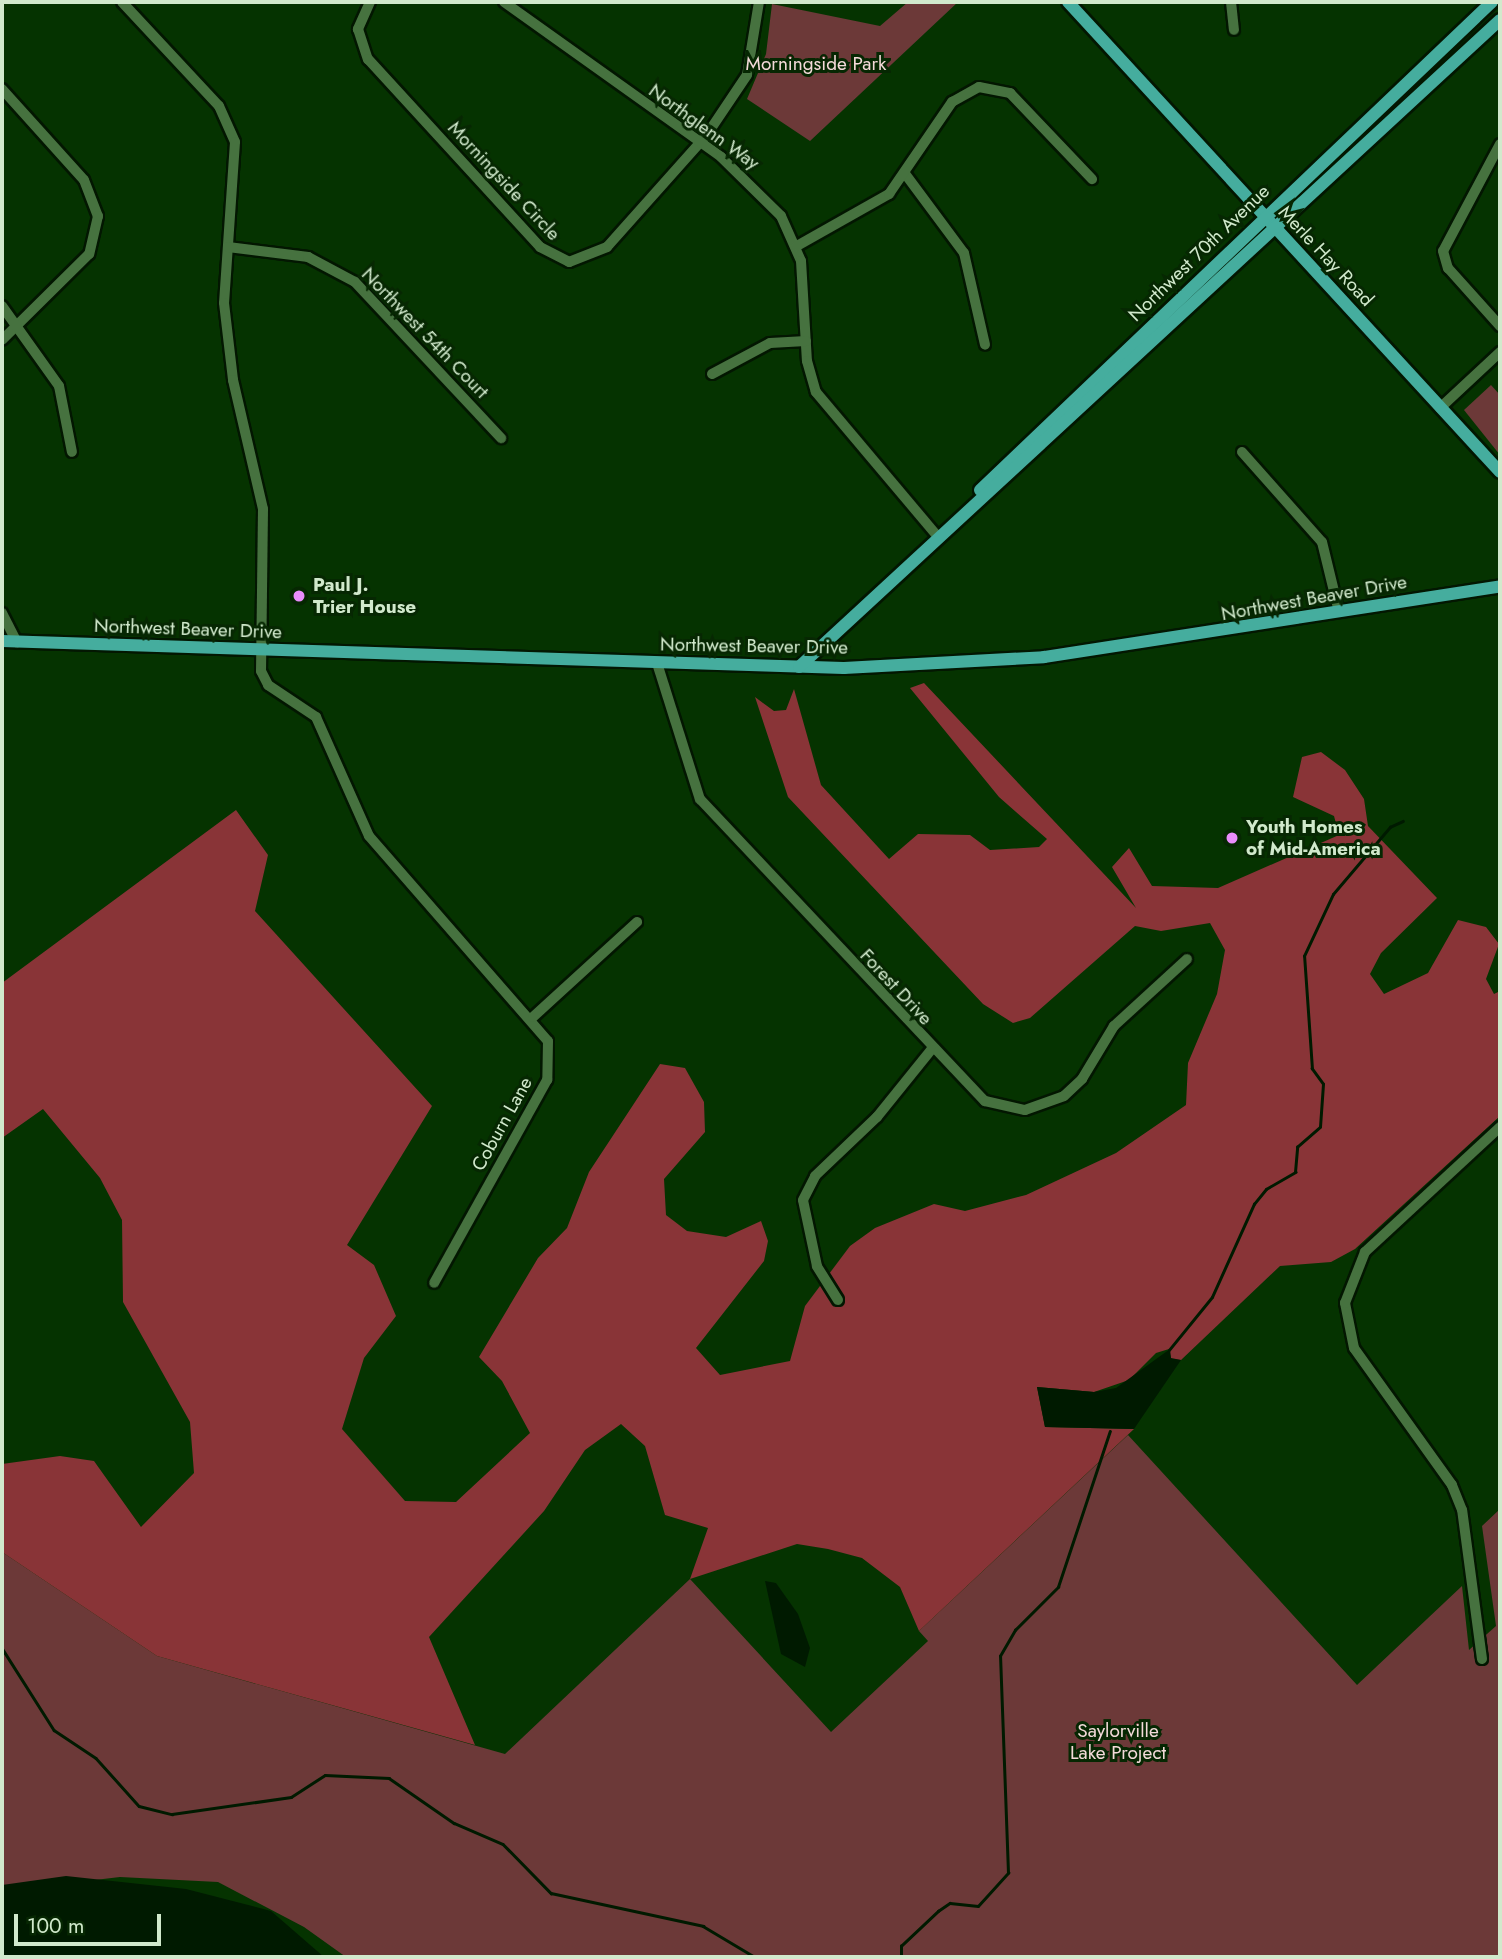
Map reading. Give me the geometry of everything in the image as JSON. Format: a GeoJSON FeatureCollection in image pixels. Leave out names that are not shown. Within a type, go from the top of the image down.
{"type":"FeatureCollection","features":[{"type":"Feature","properties":{"kind":"main road","name":"Merle Hay Road"},"geometry":{"type":"LineString","coordinates":[[1068,2],[1500,472]]}},
{"type":"Feature","properties":{"kind":"main road","name":"Northwest 70th Avenue"},"geometry":{"type":"LineString","coordinates":[[938,537],[1263,217],[1492,2]]}},
{"type":"Feature","properties":{"kind":"main road","name":"Northwest 70th Avenue"},"geometry":{"type":"LineString","coordinates":[[799,667],[1500,20]]}},
{"type":"Feature","properties":{"kind":"main road","name":"Northwest Beaver Drive"},"geometry":{"type":"LineString","coordinates":[[2,641],[799,667],[1044,657],[1500,586]]}},
{"type":"Feature","properties":{"kind":"street"},"geometry":{"type":"LineString","coordinates":[[122,2],[231,127],[236,163],[228,247]]}},
{"type":"Feature","properties":{"kind":"street","name":"Morningside Circle"},"geometry":{"type":"LineString","coordinates":[[370,2],[358,29],[368,59],[540,247],[559,259],[599,254],[700,144],[747,75],[759,2]]}},
{"type":"Feature","properties":{"kind":"street","name":"Northglenn Way"},"geometry":{"type":"LineString","coordinates":[[504,2],[758,189],[797,246],[811,377],[824,405],[938,537]]}},
{"type":"Feature","properties":{"kind":"street"},"geometry":{"type":"LineString","coordinates":[[1231,2],[1234,30]]}},
{"type":"Feature","properties":{"kind":"street"},"geometry":{"type":"LineString","coordinates":[[797,246],[877,204],[906,176],[951,102],[969,89],[990,86],[1019,100],[1092,179]]}},
{"type":"Feature","properties":{"kind":"street"},"geometry":{"type":"LineString","coordinates":[[2,89],[91,191],[98,230],[74,270],[2,340]]}},
{"type":"Feature","properties":{"kind":"street"},"geometry":{"type":"LineString","coordinates":[[1500,144],[1490,155],[1443,251],[1451,273],[1500,326]]}},
{"type":"Feature","properties":{"kind":"street"},"geometry":{"type":"LineString","coordinates":[[906,176],[964,253],[985,345]]}},
{"type":"Feature","properties":{"kind":"street","name":"Northwest 54th Court"},"geometry":{"type":"LineString","coordinates":[[228,247],[308,257],[355,282],[501,438]]}},
{"type":"Feature","properties":{"kind":"street","name":"Coburn Lane"},"geometry":{"type":"LineString","coordinates":[[228,247],[227,347],[264,520],[260,651],[268,685],[309,710],[322,726],[369,836],[533,1017],[548,1041],[547,1080],[434,1283]]}},
{"type":"Feature","properties":{"kind":"street"},"geometry":{"type":"LineString","coordinates":[[2,306],[18,324],[59,386],[72,452]]}},
{"type":"Feature","properties":{"kind":"street"},"geometry":{"type":"LineString","coordinates":[[712,374],[770,343],[806,341]]}},
{"type":"Feature","properties":{"kind":"street"},"geometry":{"type":"LineString","coordinates":[[1440,408],[1500,352]]}},
{"type":"Feature","properties":{"kind":"street"},"geometry":{"type":"LineString","coordinates":[[1242,452],[1322,542],[1339,612]]}},
{"type":"Feature","properties":{"kind":"street"},"geometry":{"type":"LineString","coordinates":[[2,613],[18,642]]}},
{"type":"Feature","properties":{"kind":"street","name":"Forest Drive"},"geometry":{"type":"LineString","coordinates":[[657,663],[700,799],[931,1050],[985,1101],[1012,1109],[1052,1103],[1082,1079],[1114,1026],[1187,959]]}},
{"type":"Feature","properties":{"kind":"street"},"geometry":{"type":"LineString","coordinates":[[533,1017],[638,922]]}},
{"type":"Feature","properties":{"kind":"street"},"geometry":{"type":"LineString","coordinates":[[838,1300],[817,1266],[803,1200],[815,1176],[877,1117],[931,1050]]}},
{"type":"Feature","properties":{"kind":"street"},"geometry":{"type":"LineString","coordinates":[[1482,1659],[1465,1523],[1452,1485],[1348,1331],[1348,1285],[1375,1241],[1500,1127]]}},
{"type":"Feature","properties":{"kind":"green space","name":"Morningside Park"},"geometry":{"type":"Polygon","coordinates":[[[908,2],[958,2],[810,141],[747,99],[766,54],[772,4],[880,26],[908,2]]]}},
{"type":"Feature","properties":{"kind":"green space"},"geometry":{"type":"Polygon","coordinates":[[[1491,385],[1500,395],[1500,455],[1464,410],[1491,385]]]}},
{"type":"Feature","properties":{"kind":"green space","name":"Saylorville Lake Project"},"geometry":{"type":"Polygon","coordinates":[[[1128,1435],[1357,1685],[1462,1586],[1469,1650],[1496,1626],[1482,1526],[1500,1509],[1500,1957],[346,1957],[304,1927],[218,1882],[120,1877],[2,1891],[2,1552],[157,1656],[505,1754],[690,1579],[831,1732],[928,1641],[919,1631],[1128,1435]]]}},
{"type":"Feature","properties":{"kind":"shaded area"},"geometry":{"type":"Polygon","coordinates":[[[924,683],[1136,908],[1112,867],[1129,848],[1152,886],[1218,888],[1339,835],[1334,816],[1293,797],[1302,757],[1321,752],[1345,770],[1364,799],[1368,826],[1437,898],[1381,953],[1370,974],[1384,994],[1428,973],[1458,920],[1486,927],[1499,944],[1486,979],[1494,994],[1500,991],[1500,1116],[1355,1249],[1331,1262],[1280,1266],[1181,1360],[1171,1359],[1169,1349],[1156,1353],[1129,1380],[1094,1392],[1037,1387],[1045,1427],[1134,1429],[919,1631],[900,1587],[862,1558],[828,1549],[797,1544],[690,1579],[708,1528],[665,1515],[645,1446],[621,1424],[585,1450],[544,1511],[429,1637],[475,1745],[157,1656],[2,1552],[2,1464],[60,1456],[94,1461],[141,1527],[194,1473],[190,1422],[123,1302],[122,1220],[100,1178],[43,1109],[2,1138],[2,983],[236,810],[268,855],[255,911],[432,1106],[347,1245],[374,1265],[396,1316],[364,1358],[342,1429],[405,1501],[456,1502],[530,1433],[502,1381],[479,1357],[538,1258],[567,1228],[589,1172],[660,1064],[685,1068],[704,1102],[705,1132],[664,1179],[666,1215],[687,1231],[726,1237],[761,1221],[768,1241],[764,1261],[696,1348],[720,1375],[790,1361],[805,1306],[850,1246],[875,1228],[934,1204],[965,1211],[1026,1195],[1116,1153],[1186,1105],[1188,1063],[1217,994],[1225,950],[1210,923],[1161,931],[1135,926],[1030,1018],[1013,1023],[983,1004],[788,797],[755,697],[774,711],[786,710],[794,689],[821,785],[889,859],[918,834],[970,835],[990,850],[1039,847],[1047,839],[999,797],[910,688],[924,683]]]}},
{"type":"Feature","properties":{"kind":"shaded area"},"geometry":{"type":"Polygon","coordinates":[[[1170,1349],[1171,1358],[1181,1360],[1134,1429],[1045,1427],[1037,1387],[1094,1392],[1116,1388],[1170,1349]]]}},
{"type":"Feature","properties":{"kind":"shaded area"},"geometry":{"type":"Polygon","coordinates":[[[765,1581],[776,1583],[798,1614],[810,1648],[805,1667],[781,1654],[765,1581]]]}},
{"type":"Feature","properties":{"kind":"shaded area"},"geometry":{"type":"Polygon","coordinates":[[[66,1876],[186,1889],[271,1911],[324,1957],[2,1957],[2,1885],[66,1876]]]}},
{"type":"Feature","properties":{"kind":"waterway"},"geometry":{"type":"LineString","coordinates":[[1169,1350],[1212,1297],[1254,1204],[1266,1189],[1295,1172],[1297,1147],[1320,1127],[1323,1084],[1312,1069],[1304,956],[1333,894],[1390,827],[1403,821]]}},
{"type":"Feature","properties":{"kind":"waterway"},"geometry":{"type":"LineString","coordinates":[[901,1957],[901,1946],[938,1911],[950,1903],[978,1906],[1008,1873],[1000,1656],[1015,1630],[1058,1587],[1110,1431]]}},
{"type":"Feature","properties":{"kind":"waterway"},"geometry":{"type":"LineString","coordinates":[[2,1648],[54,1730],[96,1758],[139,1806],[172,1814],[291,1797],[325,1775],[389,1778],[454,1823],[503,1844],[551,1893],[703,1926],[755,1957]]}},
{"type":"Feature","properties":{"kind":"place","name":"Paul J. Trier House"},"geometry":{"type":"Point","coordinates":[299,596]}},
{"type":"Feature","properties":{"kind":"place","name":"Youth Homes of Mid-America"},"geometry":{"type":"Point","coordinates":[1232,838]}}]}
